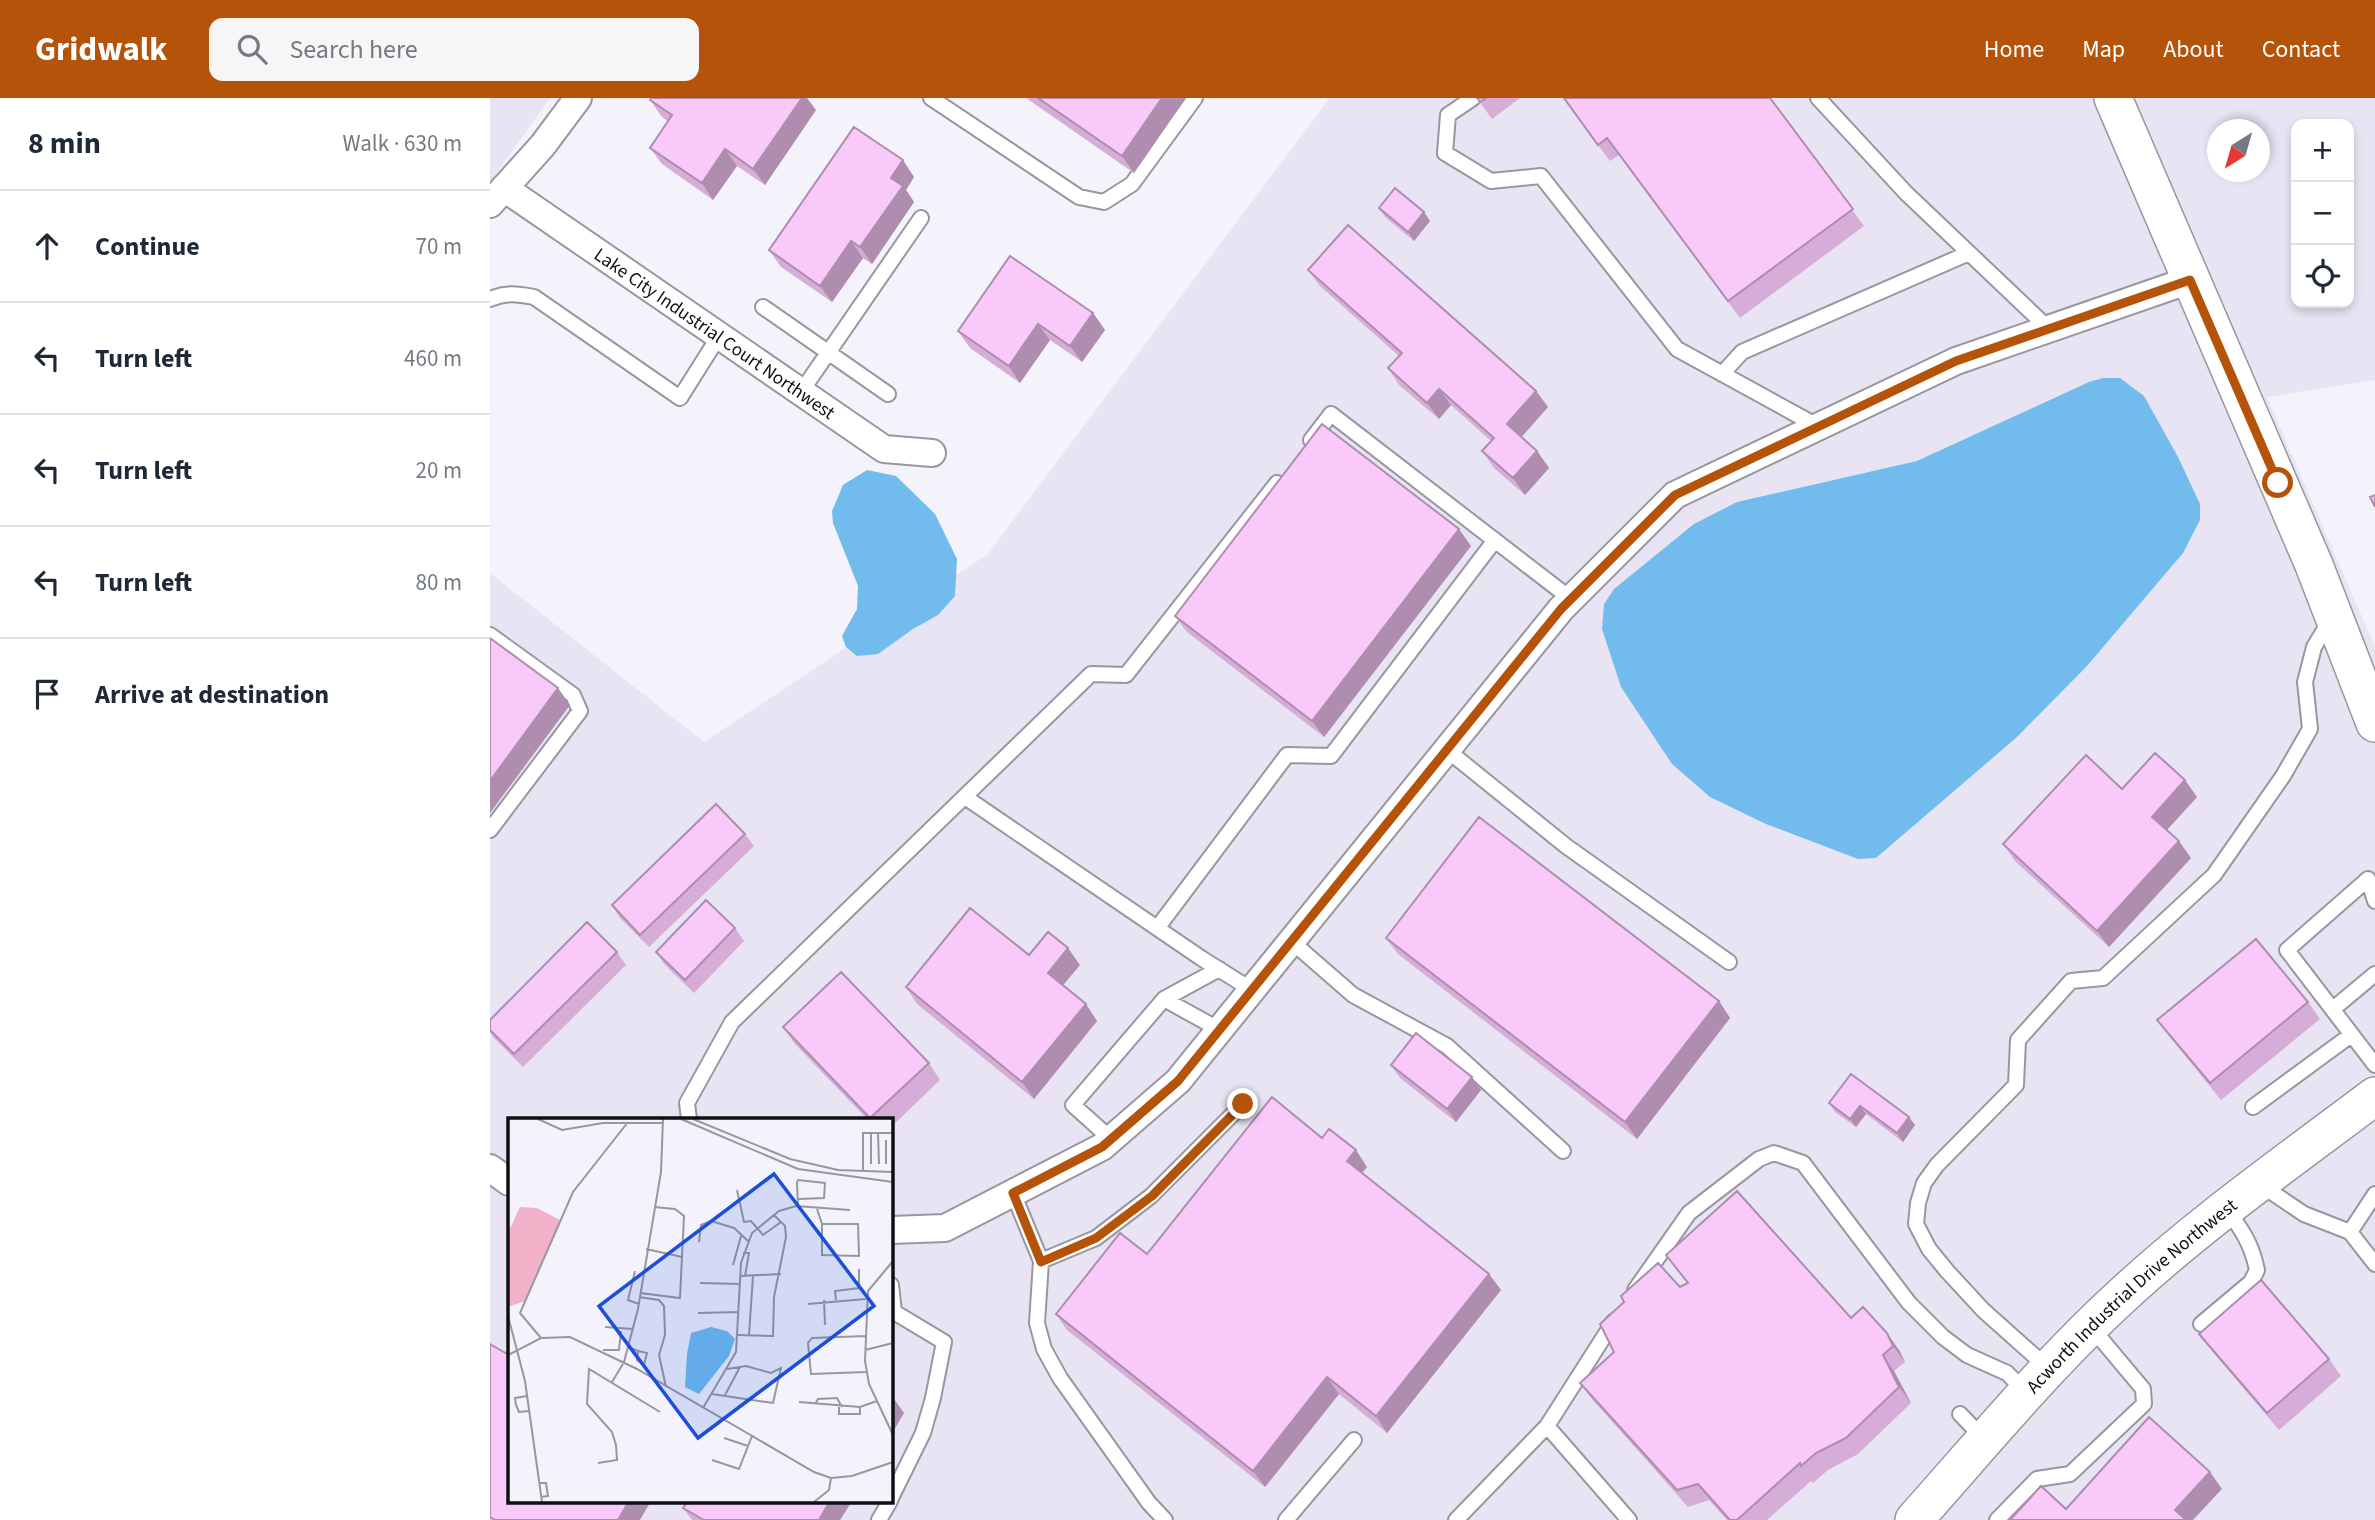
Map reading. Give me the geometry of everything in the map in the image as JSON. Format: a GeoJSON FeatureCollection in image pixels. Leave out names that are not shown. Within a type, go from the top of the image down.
{"type":"FeatureCollection","features":[{"type":"Feature","properties":{"kind":"street"},"geometry":{"type":"LineString","coordinates":[[497,196],[543,145],[578,98]]}},
{"type":"Feature","properties":{"kind":"street"},"geometry":{"type":"LineString","coordinates":[[2113,98],[2314,565],[2375,723]]}},
{"type":"Feature","properties":{"kind":"street","name":"Lake City Industrial Court Northwest"},"geometry":{"type":"LineString","coordinates":[[497,196],[719,336],[884,449],[932,453]]}},
{"type":"Feature","properties":{"kind":"street"},"geometry":{"type":"LineString","coordinates":[[892,1230],[945,1228],[1102,1147],[1178,1081],[1571,599],[1675,495],[1956,361],[2190,280]]}},
{"type":"Feature","properties":{"kind":"street","name":"Acworth Industrial Drive Northwest"},"geometry":{"type":"LineString","coordinates":[[1914,1520],[1972,1427],[2038,1381],[2090,1326],[2160,1262],[2375,1096]]}},
{"type":"Feature","properties":{"kind":"lane"},"geometry":{"type":"LineString","coordinates":[[931,98],[1079,198],[1104,202],[1132,184],[1195,98]]}},
{"type":"Feature","properties":{"kind":"lane"},"geometry":{"type":"LineString","coordinates":[[1473,98],[1448,115],[1445,153],[1491,181],[1541,176],[1677,349],[1819,427]]}},
{"type":"Feature","properties":{"kind":"lane"},"geometry":{"type":"LineString","coordinates":[[1818,98],[1906,193],[2049,329]]}},
{"type":"Feature","properties":{"kind":"lane"},"geometry":{"type":"LineString","coordinates":[[800,392],[921,218]]}},
{"type":"Feature","properties":{"kind":"lane"},"geometry":{"type":"LineString","coordinates":[[1722,374],[1742,352],[1969,253]]}},
{"type":"Feature","properties":{"kind":"lane"},"geometry":{"type":"LineString","coordinates":[[490,299],[514,293],[534,298],[680,398],[719,336]]}},
{"type":"Feature","properties":{"kind":"lane"},"geometry":{"type":"LineString","coordinates":[[763,307],[888,394]]}},
{"type":"Feature","properties":{"kind":"lane"},"geometry":{"type":"LineString","coordinates":[[1306,447],[1331,414],[1571,599]]}},
{"type":"Feature","properties":{"kind":"lane"},"geometry":{"type":"LineString","coordinates":[[689,1118],[687,1103],[732,1022],[1091,674],[1126,675],[1289,468]]}},
{"type":"Feature","properties":{"kind":"lane"},"geometry":{"type":"LineString","coordinates":[[1158,927],[1287,755],[1331,756],[1495,540]]}},
{"type":"Feature","properties":{"kind":"lane"},"geometry":{"type":"LineString","coordinates":[[2038,1381],[1983,1310],[1929,1249],[1916,1224],[1924,1183],[1937,1165],[2016,1085],[2018,1040],[2071,981],[2103,978],[2214,875],[2283,776],[2310,729],[2305,682],[2314,647],[2333,615]]}},
{"type":"Feature","properties":{"kind":"lane"},"geometry":{"type":"LineString","coordinates":[[490,635],[573,695],[580,711],[490,830]]}},
{"type":"Feature","properties":{"kind":"lane"},"geometry":{"type":"LineString","coordinates":[[1447,750],[1566,846],[1730,962]]}},
{"type":"Feature","properties":{"kind":"lane"},"geometry":{"type":"LineString","coordinates":[[965,797],[1252,990]]}},
{"type":"Feature","properties":{"kind":"lane"},"geometry":{"type":"LineString","coordinates":[[2375,901],[2368,879],[2287,950],[2375,1065]]}},
{"type":"Feature","properties":{"kind":"lane"},"geometry":{"type":"LineString","coordinates":[[1291,942],[1353,996],[1447,1046],[1563,1150]]}},
{"type":"Feature","properties":{"kind":"lane"},"geometry":{"type":"LineString","coordinates":[[1111,1139],[1073,1105],[1164,999],[1219,969]]}},
{"type":"Feature","properties":{"kind":"lane"},"geometry":{"type":"LineString","coordinates":[[2333,1009],[2375,974]]}},
{"type":"Feature","properties":{"kind":"lane"},"geometry":{"type":"LineString","coordinates":[[1164,999],[1220,1030]]}},
{"type":"Feature","properties":{"kind":"lane"},"geometry":{"type":"LineString","coordinates":[[2253,1107],[2351,1035]]}},
{"type":"Feature","properties":{"kind":"lane"},"geometry":{"type":"LineString","coordinates":[[1041,1262],[1096,1238],[1152,1196],[1243,1104]]}},
{"type":"Feature","properties":{"kind":"lane"},"geometry":{"type":"LineString","coordinates":[[1456,1520],[1547,1426],[1617,1315],[1689,1213],[1759,1159],[1774,1153],[1803,1163],[1909,1303],[1943,1337],[1967,1355],[2007,1373],[2038,1381]]}},
{"type":"Feature","properties":{"kind":"lane"},"geometry":{"type":"LineString","coordinates":[[2260,1184],[2304,1214],[2350,1232],[2375,1264]]}},
{"type":"Feature","properties":{"kind":"lane"},"geometry":{"type":"LineString","coordinates":[[1013,1193],[1041,1262],[1037,1323],[1044,1349],[1060,1378],[1149,1503],[1165,1520]]}},
{"type":"Feature","properties":{"kind":"lane"},"geometry":{"type":"LineString","coordinates":[[2350,1232],[2375,1194]]}},
{"type":"Feature","properties":{"kind":"lane"},"geometry":{"type":"LineString","coordinates":[[2202,1324],[2251,1282],[2258,1270],[2244,1231],[2226,1209]]}},
{"type":"Feature","properties":{"kind":"lane"},"geometry":{"type":"LineString","coordinates":[[892,1311],[944,1342],[923,1433],[892,1496]]}},
{"type":"Feature","properties":{"kind":"lane"},"geometry":{"type":"LineString","coordinates":[[1997,1520],[2037,1479],[2070,1474],[2144,1404],[2143,1390],[2090,1326]]}},
{"type":"Feature","properties":{"kind":"lane"},"geometry":{"type":"LineString","coordinates":[[1547,1426],[1629,1520]]}},
{"type":"Feature","properties":{"kind":"lane"},"geometry":{"type":"LineString","coordinates":[[1286,1520],[1353,1440]]}},
{"type":"Feature","properties":{"kind":"lane"},"geometry":{"type":"LineString","coordinates":[[879,1520],[889,1502]]}},
{"type":"Feature","properties":{"kind":"shaded area"},"geometry":{"type":"Polygon","coordinates":[[[490,98],[550,98],[490,182],[490,98]]]}},
{"type":"Feature","properties":{"kind":"shaded area"},"geometry":{"type":"Polygon","coordinates":[[[1330,98],[2375,98],[2375,380],[2267,397],[2375,647],[2375,1520],[490,1520],[490,573],[704,742],[988,554],[1330,98]]]}},
{"type":"Feature","properties":{"kind":"water"},"geometry":{"type":"Polygon","coordinates":[[[2103,378],[2120,378],[2144,396],[2178,457],[2200,504],[2200,520],[2183,553],[2087,666],[2017,737],[1876,858],[1858,859],[1766,824],[1710,797],[1672,764],[1621,687],[1602,629],[1604,604],[1614,589],[1694,524],[1737,502],[1917,461],[2103,378]]]}},
{"type":"Feature","properties":{"kind":"water"},"geometry":{"type":"Polygon","coordinates":[[[867,470],[896,476],[935,514],[957,559],[955,596],[938,615],[878,654],[857,656],[846,647],[842,636],[857,609],[858,586],[833,523],[832,511],[843,485],[867,470]]]}},
{"type":"Feature","properties":{"kind":"building"},"geometry":{"type":"Polygon","coordinates":[[[802,98],[753,169],[725,149],[702,183],[650,148],[672,115],[650,100],[802,98]]]}},
{"type":"Feature","properties":{"kind":"building"},"geometry":{"type":"Polygon","coordinates":[[[1038,98],[1162,98],[1122,156],[1038,98]]]}},
{"type":"Feature","properties":{"kind":"building"},"geometry":{"type":"Polygon","coordinates":[[[1564,98],[1770,98],[1853,209],[1728,301],[1607,138],[1598,145],[1564,98]]]}},
{"type":"Feature","properties":{"kind":"building"},"geometry":{"type":"Polygon","coordinates":[[[854,127],[903,160],[891,178],[903,186],[860,247],[851,241],[820,286],[769,250],[854,127]]]}},
{"type":"Feature","properties":{"kind":"building"},"geometry":{"type":"Polygon","coordinates":[[[1395,188],[1424,212],[1408,232],[1379,208],[1395,188]]]}},
{"type":"Feature","properties":{"kind":"building"},"geometry":{"type":"Polygon","coordinates":[[[1348,225],[1536,391],[1507,424],[1537,451],[1513,478],[1482,451],[1494,438],[1439,389],[1427,403],[1388,368],[1402,353],[1308,270],[1348,225]]]}},
{"type":"Feature","properties":{"kind":"building"},"geometry":{"type":"Polygon","coordinates":[[[1010,256],[1093,313],[1070,346],[1038,324],[1009,366],[958,331],[1010,256]]]}},
{"type":"Feature","properties":{"kind":"building"},"geometry":{"type":"Polygon","coordinates":[[[1322,424],[1459,529],[1312,721],[1175,616],[1322,424]]]}},
{"type":"Feature","properties":{"kind":"building"},"geometry":{"type":"Polygon","coordinates":[[[490,638],[558,688],[490,781],[490,638]]]}},
{"type":"Feature","properties":{"kind":"building"},"geometry":{"type":"Polygon","coordinates":[[[2155,753],[2185,780],[2152,817],[2179,841],[2097,931],[2003,844],[2086,755],[2122,789],[2155,753]]]}},
{"type":"Feature","properties":{"kind":"building"},"geometry":{"type":"Polygon","coordinates":[[[716,804],[745,834],[640,935],[612,905],[716,804]]]}},
{"type":"Feature","properties":{"kind":"building"},"geometry":{"type":"Polygon","coordinates":[[[1479,817],[1719,1001],[1625,1122],[1386,938],[1479,817]]]}},
{"type":"Feature","properties":{"kind":"building"},"geometry":{"type":"Polygon","coordinates":[[[706,900],[735,928],[685,980],[656,952],[706,900]]]}},
{"type":"Feature","properties":{"kind":"building"},"geometry":{"type":"Polygon","coordinates":[[[970,908],[1029,955],[1048,932],[1068,948],[1048,973],[1086,1004],[1022,1082],[906,987],[970,908]]]}},
{"type":"Feature","properties":{"kind":"building"},"geometry":{"type":"Polygon","coordinates":[[[587,922],[617,952],[514,1054],[490,1030],[490,1020],[587,922]]]}},
{"type":"Feature","properties":{"kind":"building"},"geometry":{"type":"Polygon","coordinates":[[[2256,939],[2308,1002],[2210,1083],[2157,1020],[2256,939]]]}},
{"type":"Feature","properties":{"kind":"building"},"geometry":{"type":"Polygon","coordinates":[[[841,972],[929,1063],[870,1118],[783,1027],[841,972]]]}},
{"type":"Feature","properties":{"kind":"building"},"geometry":{"type":"Polygon","coordinates":[[[1416,1033],[1472,1077],[1447,1109],[1391,1065],[1416,1033]]]}},
{"type":"Feature","properties":{"kind":"building"},"geometry":{"type":"Polygon","coordinates":[[[1851,1074],[1909,1117],[1897,1133],[1860,1106],[1850,1119],[1829,1103],[1851,1074]]]}},
{"type":"Feature","properties":{"kind":"building"},"geometry":{"type":"Polygon","coordinates":[[[1272,1097],[1322,1138],[1329,1129],[1356,1150],[1347,1161],[1489,1274],[1376,1416],[1327,1377],[1253,1471],[1056,1314],[1120,1233],[1147,1254],[1272,1097]]]}},
{"type":"Feature","properties":{"kind":"building"},"geometry":{"type":"Polygon","coordinates":[[[1737,1191],[1851,1318],[1863,1307],[1887,1333],[1893,1346],[1883,1355],[1899,1387],[1846,1438],[1816,1453],[1801,1466],[1800,1463],[1737,1520],[1730,1520],[1698,1484],[1677,1490],[1580,1383],[1614,1352],[1600,1324],[1624,1302],[1621,1296],[1658,1263],[1680,1287],[1688,1283],[1666,1255],[1737,1191]]]}},
{"type":"Feature","properties":{"kind":"building"},"geometry":{"type":"Polygon","coordinates":[[[2261,1280],[2329,1359],[2267,1413],[2199,1334],[2261,1280]]]}},
{"type":"Feature","properties":{"kind":"building"},"geometry":{"type":"Polygon","coordinates":[[[490,1344],[508,1354],[508,1502],[628,1502],[618,1520],[495,1520],[490,1517],[490,1344]]]}},
{"type":"Feature","properties":{"kind":"building"},"geometry":{"type":"Polygon","coordinates":[[[2149,1417],[2210,1472],[2175,1510],[2186,1520],[2010,1520],[2041,1486],[2066,1509],[2149,1417]]]}},
{"type":"Feature","properties":{"kind":"building"},"geometry":{"type":"Polygon","coordinates":[[[687,1502],[829,1502],[819,1520],[704,1520],[683,1508],[687,1502]]]}},
{"type":"Feature","properties":{"kind":"route"},"geometry":{"type":"LineString","coordinates":[[1243,1104],[1152,1196],[1096,1238],[1041,1262],[1013,1193],[1102,1147],[1178,1081],[1561,609],[1675,495],[1956,361],[2190,280],[2278,483]]}}]}
